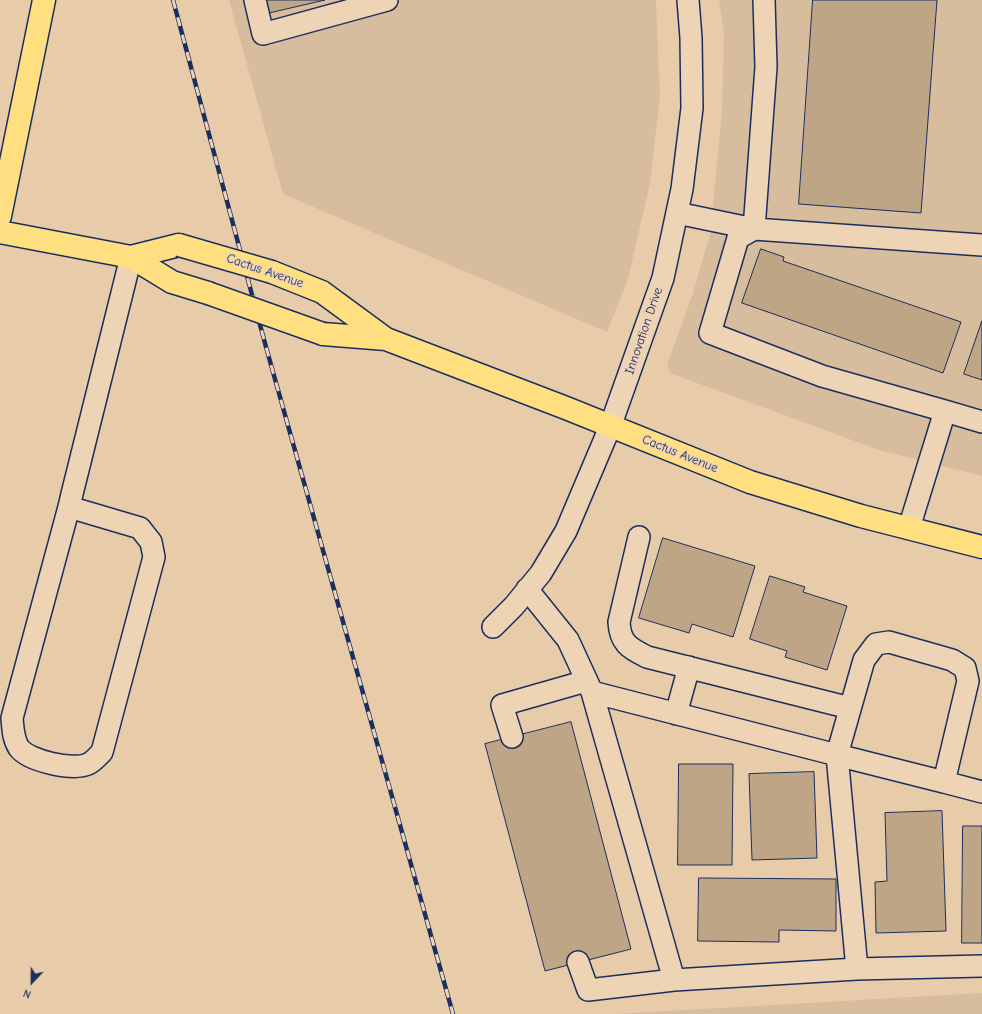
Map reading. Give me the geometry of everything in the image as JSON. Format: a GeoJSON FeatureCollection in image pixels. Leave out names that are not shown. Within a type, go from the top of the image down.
{"type":"FeatureCollection","features":[{"type":"Feature","properties":{"kind":"main road"},"geometry":{"type":"LineString","coordinates":[[0,216],[44,0]]}},
{"type":"Feature","properties":{"kind":"main road","name":"Cactus Avenue"},"geometry":{"type":"LineString","coordinates":[[0,232],[130,257],[172,282],[208,293],[323,334],[386,339]]}},
{"type":"Feature","properties":{"kind":"main road","name":"Cactus Avenue"},"geometry":{"type":"LineString","coordinates":[[130,257],[179,244],[252,265],[322,292],[386,339],[750,482],[909,528],[982,547]]}},
{"type":"Feature","properties":{"kind":"street"},"geometry":{"type":"LineString","coordinates":[[255,0],[263,34],[387,0]]}},
{"type":"Feature","properties":{"kind":"street","name":"Innovation Drive"},"geometry":{"type":"LineString","coordinates":[[493,627],[541,573],[566,531],[610,427],[663,278],[682,190],[692,108],[691,38],[688,0]]}},
{"type":"Feature","properties":{"kind":"street"},"geometry":{"type":"LineString","coordinates":[[754,229],[766,67],[764,0]]}},
{"type":"Feature","properties":{"kind":"street"},"geometry":{"type":"LineString","coordinates":[[677,213],[754,229],[982,245]]}},
{"type":"Feature","properties":{"kind":"street"},"geometry":{"type":"LineString","coordinates":[[754,229],[738,238],[710,333],[822,376],[982,422]]}},
{"type":"Feature","properties":{"kind":"street"},"geometry":{"type":"LineString","coordinates":[[69,507],[140,528],[151,542],[154,557],[102,752],[89,764],[75,767],[32,758],[20,748],[13,736],[12,718],[69,507],[130,257]]}},
{"type":"Feature","properties":{"kind":"street"},"geometry":{"type":"LineString","coordinates":[[909,528],[945,411]]}},
{"type":"Feature","properties":{"kind":"street"},"geometry":{"type":"LineString","coordinates":[[639,537],[619,622],[619,634],[630,648],[647,657],[850,708]]}},
{"type":"Feature","properties":{"kind":"street"},"geometry":{"type":"LineString","coordinates":[[527,590],[568,640],[589,687],[674,980]]}},
{"type":"Feature","properties":{"kind":"street"},"geometry":{"type":"LineString","coordinates":[[857,970],[843,806],[837,755],[864,660],[876,644],[889,642],[952,660],[965,668],[968,681],[944,782]]}},
{"type":"Feature","properties":{"kind":"street"},"geometry":{"type":"LineString","coordinates":[[676,714],[689,667]]}},
{"type":"Feature","properties":{"kind":"street"},"geometry":{"type":"LineString","coordinates":[[512,737],[502,705],[589,687],[676,714],[982,792]]}},
{"type":"Feature","properties":{"kind":"street"},"geometry":{"type":"LineString","coordinates":[[578,962],[588,990],[674,980],[857,970],[982,966]]}},
{"type":"Feature","properties":{"kind":"shaded area"},"geometry":{"type":"Polygon","coordinates":[[[229,0],[656,0],[660,97],[650,183],[628,279],[607,332],[283,194],[229,0]]]}},
{"type":"Feature","properties":{"kind":"shaded area"},"geometry":{"type":"Polygon","coordinates":[[[719,0],[982,0],[982,476],[879,450],[670,373],[667,365],[692,296],[710,235],[722,111],[724,33],[719,0]]]}},
{"type":"Feature","properties":{"kind":"shaded area"},"geometry":{"type":"Polygon","coordinates":[[[982,993],[982,1014],[616,1014],[982,993]]]}},
{"type":"Feature","properties":{"kind":"building"},"geometry":{"type":"Polygon","coordinates":[[[266,0],[325,0],[269,13],[266,0]]]}},
{"type":"Feature","properties":{"kind":"building"},"geometry":{"type":"Polygon","coordinates":[[[813,0],[937,0],[921,213],[799,204],[813,0]]]}},
{"type":"Feature","properties":{"kind":"building"},"geometry":{"type":"Polygon","coordinates":[[[761,249],[784,257],[783,261],[961,322],[943,373],[742,303],[761,249]]]}},
{"type":"Feature","properties":{"kind":"building"},"geometry":{"type":"Polygon","coordinates":[[[982,321],[982,380],[964,374],[982,321]]]}},
{"type":"Feature","properties":{"kind":"building"},"geometry":{"type":"Polygon","coordinates":[[[663,538],[755,566],[733,637],[692,624],[689,633],[639,618],[663,538]]]}},
{"type":"Feature","properties":{"kind":"building"},"geometry":{"type":"Polygon","coordinates":[[[770,576],[805,587],[803,592],[847,606],[827,670],[785,657],[787,651],[750,639],[770,576]]]}},
{"type":"Feature","properties":{"kind":"building"},"geometry":{"type":"Polygon","coordinates":[[[571,722],[631,949],[545,971],[485,744],[571,722]]]}},
{"type":"Feature","properties":{"kind":"building"},"geometry":{"type":"Polygon","coordinates":[[[679,764],[733,764],[732,865],[678,865],[679,764]]]}},
{"type":"Feature","properties":{"kind":"building"},"geometry":{"type":"Polygon","coordinates":[[[814,772],[817,858],[752,860],[749,774],[814,772]]]}},
{"type":"Feature","properties":{"kind":"building"},"geometry":{"type":"Polygon","coordinates":[[[942,811],[946,931],[876,933],[875,882],[887,881],[885,813],[942,811]]]}},
{"type":"Feature","properties":{"kind":"building"},"geometry":{"type":"Polygon","coordinates":[[[963,826],[982,826],[982,943],[962,943],[963,826]]]}},
{"type":"Feature","properties":{"kind":"building"},"geometry":{"type":"Polygon","coordinates":[[[699,878],[836,879],[836,931],[779,930],[779,942],[698,941],[699,878]]]}},
{"type":"Feature","properties":{"kind":"railway"},"geometry":{"type":"LineString","coordinates":[[173,0],[266,347],[453,1014]]}}]}
